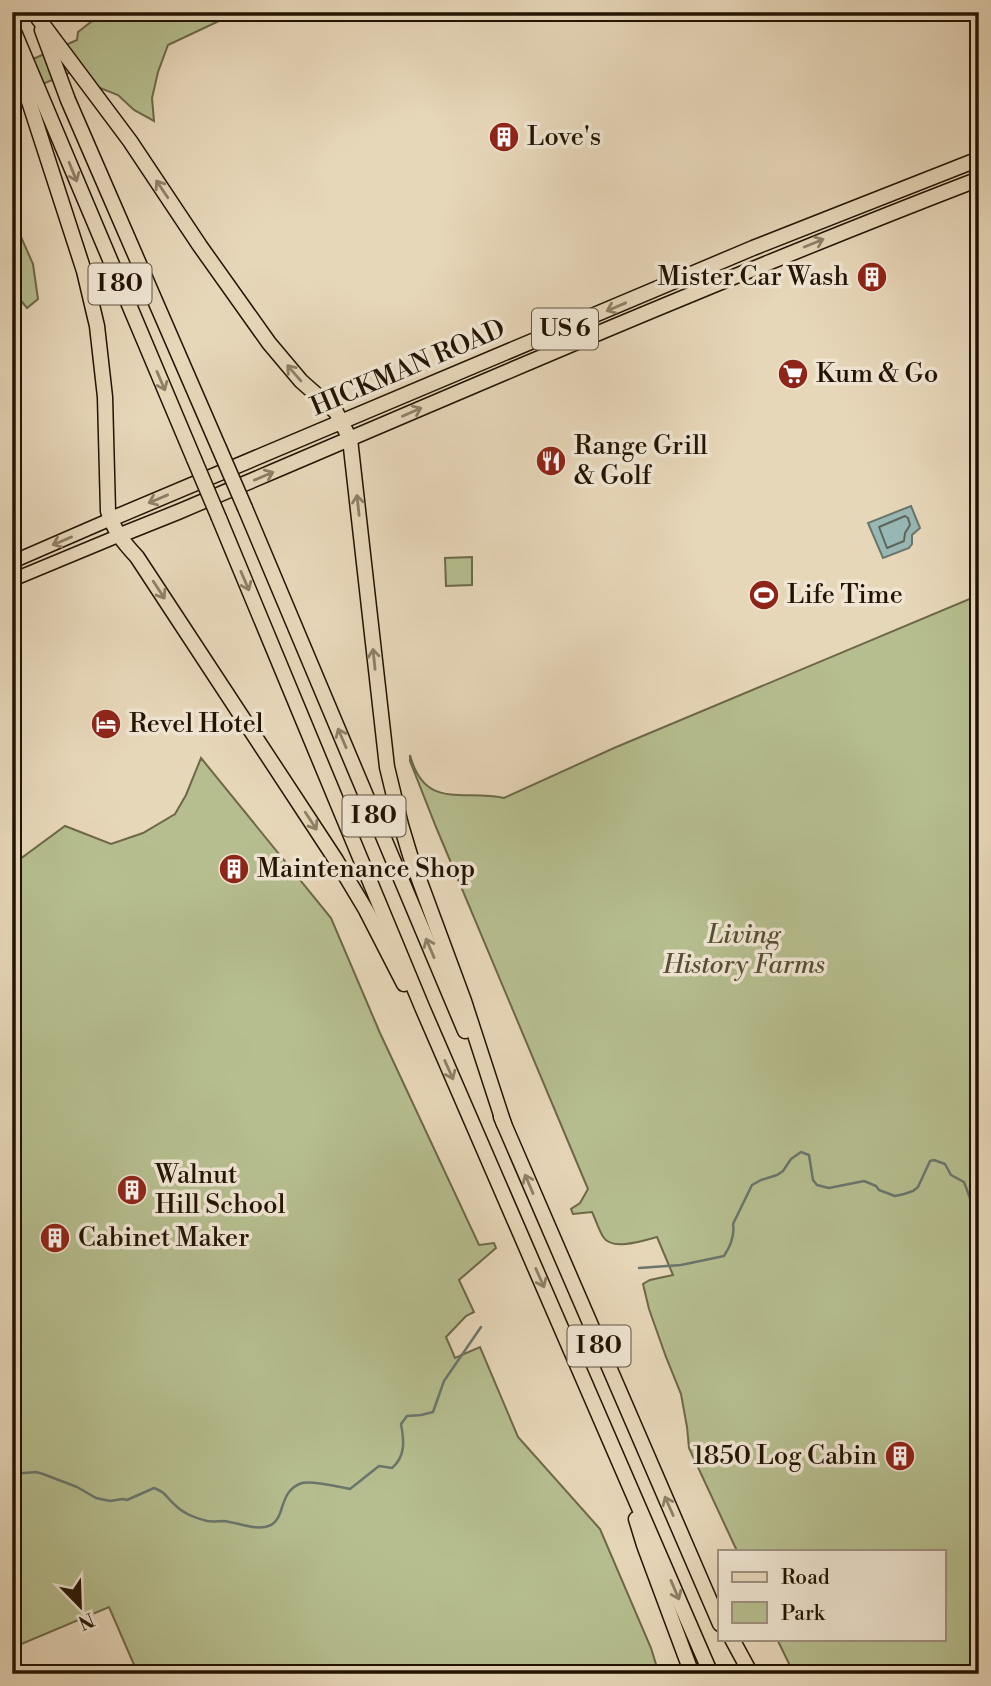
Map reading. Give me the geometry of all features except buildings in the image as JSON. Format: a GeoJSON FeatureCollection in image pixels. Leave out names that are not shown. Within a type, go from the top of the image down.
{"type":"FeatureCollection","features":[{"type":"Feature","properties":{"kind":"highway"},"geometry":{"type":"LineString","coordinates":[[35,13],[130,141],[269,343],[301,381],[336,412],[350,439],[387,767],[410,855],[464,1001],[504,1124]]}},
{"type":"Feature","properties":{"kind":"highway","name":"I 80"},"geometry":{"type":"LineString","coordinates":[[35,13],[68,100],[245,508],[504,1124],[718,1618]]}},
{"type":"Feature","properties":{"kind":"highway","name":"I 80"},"geometry":{"type":"LineString","coordinates":[[12,27],[422,1007],[711,1674]]}},
{"type":"Feature","properties":{"kind":"highway"},"geometry":{"type":"LineString","coordinates":[[12,49],[84,271],[97,326],[105,397],[108,511],[118,536],[137,557],[336,859],[366,910],[401,981],[422,1007]]}},
{"type":"Feature","properties":{"kind":"highway","name":"HICKMAN ROAD"},"geometry":{"type":"LineString","coordinates":[[111,519],[753,248],[979,159]]}},
{"type":"Feature","properties":{"kind":"highway"},"geometry":{"type":"LineString","coordinates":[[950,190],[952,183],[979,170]]}},
{"type":"Feature","properties":{"kind":"highway"},"geometry":{"type":"LineString","coordinates":[[847,230],[854,220],[933,187],[942,177],[942,173]]}},
{"type":"Feature","properties":{"kind":"highway","name":"HICKMAN ROAD"},"geometry":{"type":"LineString","coordinates":[[118,536],[482,381],[847,230],[979,179]]}},
{"type":"Feature","properties":{"kind":"highway"},"geometry":{"type":"LineString","coordinates":[[619,1460],[644,1545],[692,1674]]}},
{"type":"Feature","properties":{"kind":"highway"},"geometry":{"type":"LineString","coordinates":[[696,1568],[718,1610]]}},
{"type":"Feature","properties":{"kind":"highway"},"geometry":{"type":"LineString","coordinates":[[726,1640],[741,1674]]}},
{"type":"Feature","properties":{"kind":"highway"},"geometry":{"type":"LineString","coordinates":[[733,1640],[751,1674]]}},
{"type":"Feature","properties":{"kind":"main road","name":"HICKMAN ROAD"},"geometry":{"type":"LineString","coordinates":[[12,562],[111,519]]}},
{"type":"Feature","properties":{"kind":"main road","name":"HICKMAN ROAD"},"geometry":{"type":"LineString","coordinates":[[12,580],[118,536]]}},
{"type":"Feature","properties":{"kind":"green space"},"geometry":{"type":"Polygon","coordinates":[[[84,12],[238,12],[168,45],[152,98],[154,121],[134,110],[118,95],[90,84],[83,67],[12,97],[12,68],[77,40],[78,32],[92,21],[84,12]]]}},
{"type":"Feature","properties":{"kind":"green space"},"geometry":{"type":"Polygon","coordinates":[[[12,209],[17,228],[33,264],[38,299],[27,308],[18,297],[12,297],[12,280],[16,267],[12,258],[12,209]]]}},
{"type":"Feature","properties":{"kind":"green space"},"geometry":{"type":"Polygon","coordinates":[[[472,557],[472,585],[446,586],[445,558],[472,557]]]}},
{"type":"Feature","properties":{"kind":"green space","name":"Living History Farms"},"geometry":{"type":"Polygon","coordinates":[[[979,595],[979,1674],[794,1674],[777,1640],[946,1640],[946,1550],[737,1550],[689,1448],[681,1394],[649,1309],[643,1284],[673,1275],[657,1237],[629,1244],[614,1244],[604,1238],[592,1212],[573,1214],[571,1209],[580,1203],[588,1189],[436,827],[410,755],[417,773],[425,784],[436,791],[504,798],[614,748],[979,595]]]}},
{"type":"Feature","properties":{"kind":"green space"},"geometry":{"type":"Polygon","coordinates":[[[201,758],[331,918],[380,1033],[479,1245],[494,1243],[496,1248],[459,1280],[474,1312],[466,1316],[446,1337],[455,1358],[480,1347],[518,1437],[600,1529],[651,1648],[659,1674],[138,1674],[109,1607],[12,1648],[12,865],[65,826],[111,844],[143,833],[175,814],[201,758]]]}},
{"type":"Feature","properties":{"kind":"water"},"geometry":{"type":"Polygon","coordinates":[[[911,506],[920,528],[912,535],[912,544],[909,548],[883,558],[868,523],[911,506]]]}},
{"type":"Feature","properties":{"kind":"waterway"},"geometry":{"type":"LineString","coordinates":[[16,23],[32,16]]}},
{"type":"Feature","properties":{"kind":"waterway"},"geometry":{"type":"LineString","coordinates":[[639,1268],[681,1265],[724,1256],[732,1241],[733,1224],[752,1185],[783,1171],[791,1159],[801,1152],[809,1155],[813,1180],[817,1185],[829,1188],[864,1181],[895,1196],[918,1187],[930,1161],[934,1160],[945,1164],[951,1175],[964,1182],[973,1206],[979,1207]]}},
{"type":"Feature","properties":{"kind":"waterway"},"geometry":{"type":"LineString","coordinates":[[12,1474],[36,1472],[77,1487],[96,1498],[110,1501],[127,1500],[154,1488],[164,1493],[189,1515],[209,1521],[265,1527],[276,1521],[289,1492],[302,1483],[319,1483],[350,1489],[379,1466],[392,1468],[402,1453],[401,1424],[407,1416],[433,1412],[444,1381],[481,1327]]}},
{"type":"Feature","properties":{"kind":"place","name":"Love's"},"geometry":{"type":"Point","coordinates":[504,137]}},
{"type":"Feature","properties":{"kind":"place","name":"Mister Car Wash"},"geometry":{"type":"Point","coordinates":[872,277]}},
{"type":"Feature","properties":{"kind":"place","name":"Kum & Go"},"geometry":{"type":"Point","coordinates":[793,374]}},
{"type":"Feature","properties":{"kind":"place","name":"Range Grill & Golf"},"geometry":{"type":"Point","coordinates":[551,461]}},
{"type":"Feature","properties":{"kind":"place","name":"Life Time"},"geometry":{"type":"Point","coordinates":[764,595]}},
{"type":"Feature","properties":{"kind":"place","name":"Revel Hotel"},"geometry":{"type":"Point","coordinates":[106,724]}},
{"type":"Feature","properties":{"kind":"place","name":"Maintenance Shop"},"geometry":{"type":"Point","coordinates":[234,869]}},
{"type":"Feature","properties":{"kind":"place","name":"Walnut Hill School"},"geometry":{"type":"Point","coordinates":[132,1190]}},
{"type":"Feature","properties":{"kind":"place","name":"Cabinet Maker"},"geometry":{"type":"Point","coordinates":[55,1238]}},
{"type":"Feature","properties":{"kind":"place","name":"1850 Log Cabin"},"geometry":{"type":"Point","coordinates":[900,1456]}}]}
